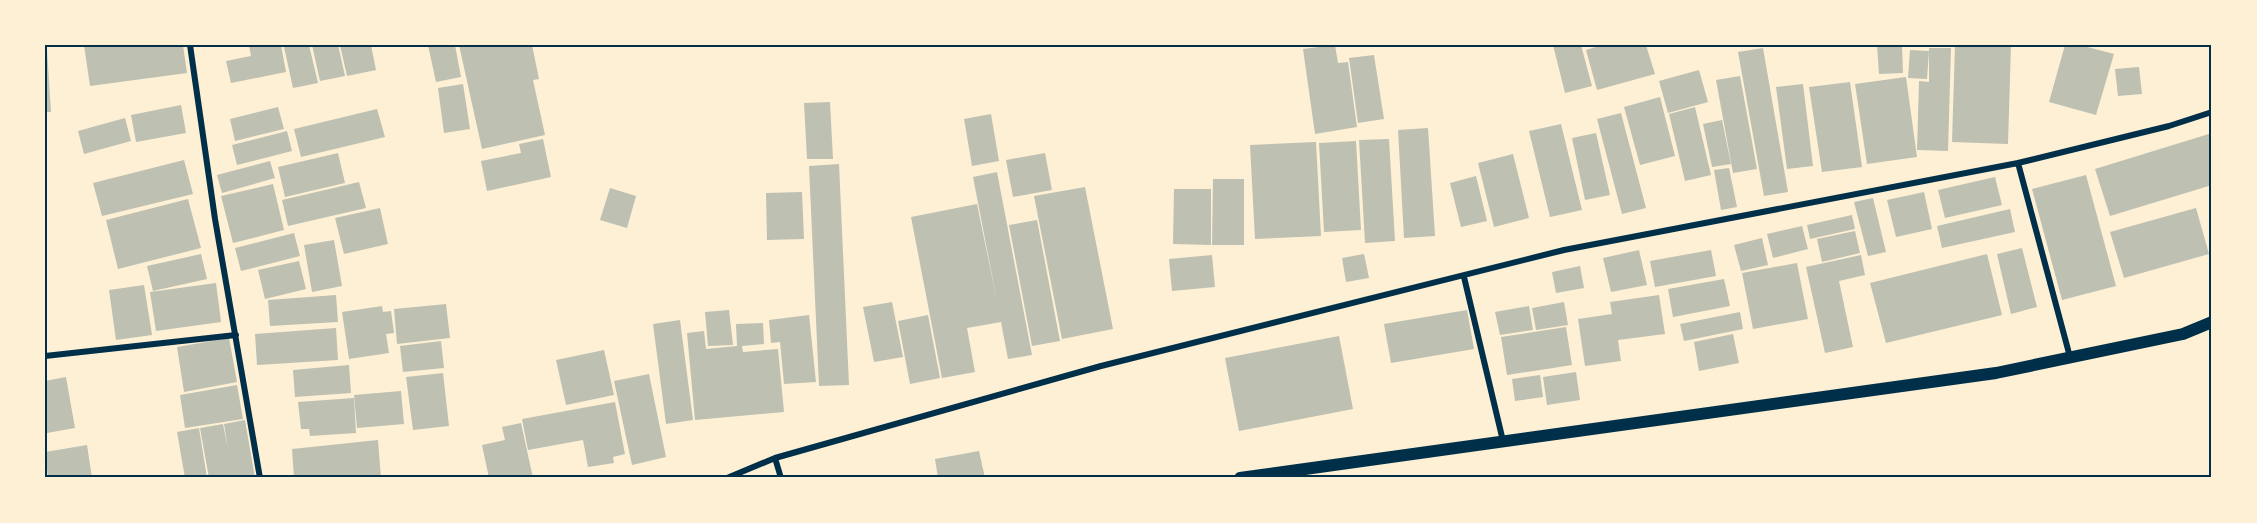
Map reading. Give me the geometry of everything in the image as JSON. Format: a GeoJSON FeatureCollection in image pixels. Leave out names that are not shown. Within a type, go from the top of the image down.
{"type":"FeatureCollection","features":[{"type":"Feature","properties":{"kind":"main road"},"geometry":{"type":"LineString","coordinates":[[1240,478],[1996,373],[2183,334],[2212,322]]}},
{"type":"Feature","properties":{"kind":"street"},"geometry":{"type":"LineString","coordinates":[[190,45],[215,219],[260,478]]}},
{"type":"Feature","properties":{"kind":"street"},"geometry":{"type":"LineString","coordinates":[[727,478],[775,458],[1101,366],[1464,277],[1564,250],[2019,163],[2169,126],[2212,112]]}},
{"type":"Feature","properties":{"kind":"street"},"geometry":{"type":"LineString","coordinates":[[2019,163],[2070,357]]}},
{"type":"Feature","properties":{"kind":"street"},"geometry":{"type":"LineString","coordinates":[[1464,277],[1503,441]]}},
{"type":"Feature","properties":{"kind":"street"},"geometry":{"type":"LineString","coordinates":[[45,356],[236,335]]}},
{"type":"Feature","properties":{"kind":"street"},"geometry":{"type":"LineString","coordinates":[[775,458],[782,478]]}},
{"type":"Feature","properties":{"kind":"building"},"geometry":{"type":"Polygon","coordinates":[[[84,45],[183,45],[187,73],[90,86],[84,45]]]}},
{"type":"Feature","properties":{"kind":"building"},"geometry":{"type":"Polygon","coordinates":[[[249,45],[281,45],[286,72],[231,83],[226,61],[251,56],[249,45]]]}},
{"type":"Feature","properties":{"kind":"building"},"geometry":{"type":"Polygon","coordinates":[[[309,45],[318,83],[293,88],[284,47],[309,45]]]}},
{"type":"Feature","properties":{"kind":"building"},"geometry":{"type":"Polygon","coordinates":[[[312,45],[338,45],[345,76],[320,81],[312,45]]]}},
{"type":"Feature","properties":{"kind":"building"},"geometry":{"type":"Polygon","coordinates":[[[340,45],[371,45],[376,70],[347,76],[340,45]]]}},
{"type":"Feature","properties":{"kind":"building"},"geometry":{"type":"Polygon","coordinates":[[[428,45],[455,45],[461,77],[436,82],[428,45]]]}},
{"type":"Feature","properties":{"kind":"building"},"geometry":{"type":"Polygon","coordinates":[[[459,45],[532,45],[539,79],[533,80],[545,135],[482,149],[459,45]]]}},
{"type":"Feature","properties":{"kind":"building"},"geometry":{"type":"Polygon","coordinates":[[[1335,45],[1338,63],[1348,62],[1357,127],[1315,134],[1303,49],[1335,45]]]}},
{"type":"Feature","properties":{"kind":"building"},"geometry":{"type":"Polygon","coordinates":[[[1553,45],[1581,45],[1592,86],[1565,93],[1553,45]]]}},
{"type":"Feature","properties":{"kind":"building"},"geometry":{"type":"Polygon","coordinates":[[[1602,45],[1646,45],[1655,74],[1597,90],[1586,50],[1602,45]]]}},
{"type":"Feature","properties":{"kind":"building"},"geometry":{"type":"Polygon","coordinates":[[[1877,45],[1902,45],[1903,73],[1879,74],[1877,45]]]}},
{"type":"Feature","properties":{"kind":"building"},"geometry":{"type":"Polygon","coordinates":[[[1955,45],[2011,45],[2008,144],[1952,142],[1955,45]]]}},
{"type":"Feature","properties":{"kind":"building"},"geometry":{"type":"Polygon","coordinates":[[[2065,45],[2080,45],[2114,54],[2096,115],[2049,102],[2065,45]]]}},
{"type":"Feature","properties":{"kind":"building"},"geometry":{"type":"Polygon","coordinates":[[[1763,48],[1788,192],[1764,196],[1738,52],[1763,48]]]}},
{"type":"Feature","properties":{"kind":"building"},"geometry":{"type":"Polygon","coordinates":[[[1929,48],[1951,48],[1948,151],[1917,150],[1919,81],[1929,82],[1929,48]]]}},
{"type":"Feature","properties":{"kind":"building"},"geometry":{"type":"Polygon","coordinates":[[[45,50],[47,50],[51,112],[45,112],[45,50]]]}},
{"type":"Feature","properties":{"kind":"building"},"geometry":{"type":"Polygon","coordinates":[[[1910,50],[1929,51],[1927,79],[1908,78],[1910,50]]]}},
{"type":"Feature","properties":{"kind":"building"},"geometry":{"type":"Polygon","coordinates":[[[1374,55],[1384,119],[1358,123],[1349,58],[1374,55]]]}},
{"type":"Feature","properties":{"kind":"building"},"geometry":{"type":"Polygon","coordinates":[[[2139,67],[2142,94],[2118,96],[2115,69],[2139,67]]]}},
{"type":"Feature","properties":{"kind":"building"},"geometry":{"type":"Polygon","coordinates":[[[1699,70],[1708,102],[1668,113],[1659,81],[1699,70]]]}},
{"type":"Feature","properties":{"kind":"building"},"geometry":{"type":"Polygon","coordinates":[[[1740,76],[1757,169],[1733,173],[1716,80],[1740,76]]]}},
{"type":"Feature","properties":{"kind":"building"},"geometry":{"type":"Polygon","coordinates":[[[1906,77],[1917,157],[1867,164],[1855,84],[1906,77]]]}},
{"type":"Feature","properties":{"kind":"building"},"geometry":{"type":"Polygon","coordinates":[[[1850,82],[1862,167],[1822,172],[1809,87],[1850,82]]]}},
{"type":"Feature","properties":{"kind":"building"},"geometry":{"type":"Polygon","coordinates":[[[463,84],[470,129],[444,133],[438,88],[463,84]]]}},
{"type":"Feature","properties":{"kind":"building"},"geometry":{"type":"Polygon","coordinates":[[[1803,84],[1813,166],[1787,169],[1776,87],[1803,84]]]}},
{"type":"Feature","properties":{"kind":"building"},"geometry":{"type":"Polygon","coordinates":[[[1660,97],[1675,156],[1640,165],[1624,107],[1660,97]]]}},
{"type":"Feature","properties":{"kind":"building"},"geometry":{"type":"Polygon","coordinates":[[[830,102],[833,159],[807,159],[804,103],[830,102]]]}},
{"type":"Feature","properties":{"kind":"building"},"geometry":{"type":"Polygon","coordinates":[[[181,105],[186,133],[136,142],[131,115],[181,105]]]}},
{"type":"Feature","properties":{"kind":"building"},"geometry":{"type":"Polygon","coordinates":[[[278,107],[284,129],[235,141],[230,119],[278,107]]]}},
{"type":"Feature","properties":{"kind":"building"},"geometry":{"type":"Polygon","coordinates":[[[1695,107],[1711,175],[1685,181],[1669,114],[1695,107]]]}},
{"type":"Feature","properties":{"kind":"building"},"geometry":{"type":"Polygon","coordinates":[[[377,109],[385,137],[301,157],[294,129],[377,109]]]}},
{"type":"Feature","properties":{"kind":"building"},"geometry":{"type":"Polygon","coordinates":[[[1621,113],[1646,208],[1622,214],[1597,119],[1621,113]]]}},
{"type":"Feature","properties":{"kind":"building"},"geometry":{"type":"Polygon","coordinates":[[[991,114],[999,161],[972,166],[964,119],[991,114]]]}},
{"type":"Feature","properties":{"kind":"building"},"geometry":{"type":"Polygon","coordinates":[[[125,118],[131,141],[84,154],[78,131],[125,118]]]}},
{"type":"Feature","properties":{"kind":"building"},"geometry":{"type":"Polygon","coordinates":[[[1722,120],[1731,164],[1712,167],[1703,124],[1722,120]]]}},
{"type":"Feature","properties":{"kind":"building"},"geometry":{"type":"Polygon","coordinates":[[[1561,124],[1582,210],[1550,217],[1529,131],[1561,124]]]}},
{"type":"Feature","properties":{"kind":"building"},"geometry":{"type":"Polygon","coordinates":[[[1428,128],[1435,236],[1404,238],[1398,130],[1428,128]]]}},
{"type":"Feature","properties":{"kind":"building"},"geometry":{"type":"Polygon","coordinates":[[[287,131],[292,151],[237,165],[232,145],[287,131]]]}},
{"type":"Feature","properties":{"kind":"building"},"geometry":{"type":"Polygon","coordinates":[[[1596,133],[1610,195],[1585,200],[1572,138],[1596,133]]]}},
{"type":"Feature","properties":{"kind":"building"},"geometry":{"type":"Polygon","coordinates":[[[2212,133],[2212,185],[2110,216],[2095,169],[2212,133]]]}},
{"type":"Feature","properties":{"kind":"building"},"geometry":{"type":"Polygon","coordinates":[[[543,139],[551,177],[487,191],[481,161],[521,153],[519,144],[543,139]]]}},
{"type":"Feature","properties":{"kind":"building"},"geometry":{"type":"Polygon","coordinates":[[[1389,139],[1395,241],[1365,243],[1359,140],[1389,139]]]}},
{"type":"Feature","properties":{"kind":"building"},"geometry":{"type":"Polygon","coordinates":[[[1356,141],[1361,230],[1324,232],[1319,143],[1356,141]]]}},
{"type":"Feature","properties":{"kind":"building"},"geometry":{"type":"Polygon","coordinates":[[[1316,142],[1321,236],[1255,239],[1250,145],[1316,142]]]}},
{"type":"Feature","properties":{"kind":"building"},"geometry":{"type":"Polygon","coordinates":[[[338,153],[345,183],[285,197],[278,167],[338,153]]]}},
{"type":"Feature","properties":{"kind":"building"},"geometry":{"type":"Polygon","coordinates":[[[1045,153],[1052,190],[1013,197],[1006,160],[1045,153]]]}},
{"type":"Feature","properties":{"kind":"building"},"geometry":{"type":"Polygon","coordinates":[[[1513,154],[1529,218],[1494,227],[1478,163],[1513,154]]]}},
{"type":"Feature","properties":{"kind":"building"},"geometry":{"type":"Polygon","coordinates":[[[184,160],[193,194],[102,216],[93,183],[184,160]]]}},
{"type":"Feature","properties":{"kind":"building"},"geometry":{"type":"Polygon","coordinates":[[[270,161],[275,178],[222,193],[217,175],[270,161]]]}},
{"type":"Feature","properties":{"kind":"building"},"geometry":{"type":"Polygon","coordinates":[[[839,164],[849,385],[819,386],[809,166],[839,164]]]}},
{"type":"Feature","properties":{"kind":"building"},"geometry":{"type":"Polygon","coordinates":[[[1729,168],[1737,207],[1721,210],[1714,170],[1729,168]]]}},
{"type":"Feature","properties":{"kind":"building"},"geometry":{"type":"Polygon","coordinates":[[[997,172],[1032,355],[1008,359],[1001,322],[967,328],[975,372],[942,378],[911,217],[977,204],[997,301],[973,177],[997,172]]]}},
{"type":"Feature","properties":{"kind":"building"},"geometry":{"type":"Polygon","coordinates":[[[2086,175],[2116,286],[2062,300],[2032,189],[2086,175]]]}},
{"type":"Feature","properties":{"kind":"building"},"geometry":{"type":"Polygon","coordinates":[[[1476,176],[1487,221],[1461,227],[1450,183],[1476,176]]]}},
{"type":"Feature","properties":{"kind":"building"},"geometry":{"type":"Polygon","coordinates":[[[1995,177],[2002,205],[1945,218],[1938,190],[1995,177]]]}},
{"type":"Feature","properties":{"kind":"building"},"geometry":{"type":"Polygon","coordinates":[[[1213,179],[1244,179],[1244,245],[1212,245],[1213,179]]]}},
{"type":"Feature","properties":{"kind":"building"},"geometry":{"type":"Polygon","coordinates":[[[359,182],[366,208],[288,226],[282,200],[359,182]]]}},
{"type":"Feature","properties":{"kind":"building"},"geometry":{"type":"Polygon","coordinates":[[[273,184],[284,230],[233,243],[221,196],[273,184]]]}},
{"type":"Feature","properties":{"kind":"building"},"geometry":{"type":"Polygon","coordinates":[[[1085,187],[1113,329],[1062,339],[1034,196],[1085,187]]]}},
{"type":"Feature","properties":{"kind":"building"},"geometry":{"type":"Polygon","coordinates":[[[610,188],[636,196],[627,228],[600,220],[610,188]]]}},
{"type":"Feature","properties":{"kind":"building"},"geometry":{"type":"Polygon","coordinates":[[[1174,189],[1211,189],[1211,245],[1173,244],[1174,189]]]}},
{"type":"Feature","properties":{"kind":"building"},"geometry":{"type":"Polygon","coordinates":[[[802,192],[804,239],[767,240],[766,193],[802,192]]]}},
{"type":"Feature","properties":{"kind":"building"},"geometry":{"type":"Polygon","coordinates":[[[1924,192],[1932,229],[1896,237],[1887,200],[1924,192]]]}},
{"type":"Feature","properties":{"kind":"building"},"geometry":{"type":"Polygon","coordinates":[[[1873,198],[1886,252],[1868,256],[1854,202],[1873,198]]]}},
{"type":"Feature","properties":{"kind":"building"},"geometry":{"type":"Polygon","coordinates":[[[188,199],[201,248],[118,269],[106,220],[188,199]]]}},
{"type":"Feature","properties":{"kind":"building"},"geometry":{"type":"Polygon","coordinates":[[[380,208],[388,244],[344,254],[335,218],[380,208]]]}},
{"type":"Feature","properties":{"kind":"building"},"geometry":{"type":"Polygon","coordinates":[[[2196,208],[2209,254],[2124,278],[2110,232],[2196,208]]]}},
{"type":"Feature","properties":{"kind":"building"},"geometry":{"type":"Polygon","coordinates":[[[2010,209],[2015,232],[1942,248],[1937,226],[2010,209]]]}},
{"type":"Feature","properties":{"kind":"building"},"geometry":{"type":"Polygon","coordinates":[[[1852,215],[1855,229],[1810,239],[1807,225],[1852,215]]]}},
{"type":"Feature","properties":{"kind":"building"},"geometry":{"type":"Polygon","coordinates":[[[1037,220],[1060,341],[1032,346],[1009,225],[1037,220]]]}},
{"type":"Feature","properties":{"kind":"building"},"geometry":{"type":"Polygon","coordinates":[[[1802,226],[1808,249],[1773,258],[1767,234],[1802,226]]]}},
{"type":"Feature","properties":{"kind":"building"},"geometry":{"type":"Polygon","coordinates":[[[1855,231],[1860,253],[1822,262],[1817,239],[1855,231]]]}},
{"type":"Feature","properties":{"kind":"building"},"geometry":{"type":"Polygon","coordinates":[[[294,233],[300,256],[241,271],[235,248],[294,233]]]}},
{"type":"Feature","properties":{"kind":"building"},"geometry":{"type":"Polygon","coordinates":[[[1762,238],[1768,265],[1741,271],[1734,245],[1762,238]]]}},
{"type":"Feature","properties":{"kind":"building"},"geometry":{"type":"Polygon","coordinates":[[[334,240],[342,286],[312,292],[304,245],[334,240]]]}},
{"type":"Feature","properties":{"kind":"building"},"geometry":{"type":"Polygon","coordinates":[[[2022,248],[2037,307],[2011,314],[1997,254],[2022,248]]]}},
{"type":"Feature","properties":{"kind":"building"},"geometry":{"type":"Polygon","coordinates":[[[1639,250],[1647,285],[1611,292],[1603,258],[1639,250]]]}},
{"type":"Feature","properties":{"kind":"building"},"geometry":{"type":"Polygon","coordinates":[[[1711,250],[1716,276],[1655,287],[1650,261],[1711,250]]]}},
{"type":"Feature","properties":{"kind":"building"},"geometry":{"type":"Polygon","coordinates":[[[201,254],[207,279],[153,291],[147,266],[201,254]]]}},
{"type":"Feature","properties":{"kind":"building"},"geometry":{"type":"Polygon","coordinates":[[[1364,254],[1369,278],[1346,282],[1342,258],[1364,254]]]}},
{"type":"Feature","properties":{"kind":"building"},"geometry":{"type":"Polygon","coordinates":[[[1987,254],[2002,315],[1886,343],[1870,283],[1987,254]]]}},
{"type":"Feature","properties":{"kind":"building"},"geometry":{"type":"Polygon","coordinates":[[[1212,255],[1215,287],[1172,291],[1169,259],[1212,255]]]}},
{"type":"Feature","properties":{"kind":"building"},"geometry":{"type":"Polygon","coordinates":[[[1861,255],[1865,275],[1839,281],[1853,347],[1825,353],[1806,267],[1861,255]]]}},
{"type":"Feature","properties":{"kind":"building"},"geometry":{"type":"Polygon","coordinates":[[[299,261],[306,289],[265,299],[258,270],[299,261]]]}},
{"type":"Feature","properties":{"kind":"building"},"geometry":{"type":"Polygon","coordinates":[[[1797,263],[1808,319],[1753,329],[1742,273],[1797,263]]]}},
{"type":"Feature","properties":{"kind":"building"},"geometry":{"type":"Polygon","coordinates":[[[1580,266],[1584,288],[1556,293],[1552,272],[1580,266]]]}},
{"type":"Feature","properties":{"kind":"building"},"geometry":{"type":"Polygon","coordinates":[[[1724,279],[1730,306],[1673,317],[1668,289],[1724,279]]]}},
{"type":"Feature","properties":{"kind":"building"},"geometry":{"type":"Polygon","coordinates":[[[216,283],[221,322],[156,331],[150,292],[216,283]]]}},
{"type":"Feature","properties":{"kind":"building"},"geometry":{"type":"Polygon","coordinates":[[[144,285],[152,335],[116,340],[109,290],[144,285]]]}},
{"type":"Feature","properties":{"kind":"building"},"geometry":{"type":"Polygon","coordinates":[[[336,295],[338,322],[270,326],[268,300],[336,295]]]}},
{"type":"Feature","properties":{"kind":"building"},"geometry":{"type":"Polygon","coordinates":[[[1659,295],[1665,334],[1618,340],[1621,361],[1585,366],[1578,319],[1612,314],[1610,302],[1659,295]]]}},
{"type":"Feature","properties":{"kind":"building"},"geometry":{"type":"Polygon","coordinates":[[[892,302],[903,357],[874,362],[863,307],[892,302]]]}},
{"type":"Feature","properties":{"kind":"building"},"geometry":{"type":"Polygon","coordinates":[[[1564,302],[1568,325],[1536,330],[1532,308],[1564,302]]]}},
{"type":"Feature","properties":{"kind":"building"},"geometry":{"type":"Polygon","coordinates":[[[446,304],[450,338],[397,344],[394,309],[446,304]]]}},
{"type":"Feature","properties":{"kind":"building"},"geometry":{"type":"Polygon","coordinates":[[[382,306],[383,312],[391,311],[394,333],[386,334],[389,353],[349,359],[342,312],[382,306]]]}},
{"type":"Feature","properties":{"kind":"building"},"geometry":{"type":"Polygon","coordinates":[[[1529,306],[1533,330],[1500,335],[1495,312],[1529,306]]]}},
{"type":"Feature","properties":{"kind":"building"},"geometry":{"type":"Polygon","coordinates":[[[729,310],[733,345],[708,346],[705,312],[729,310]]]}},
{"type":"Feature","properties":{"kind":"building"},"geometry":{"type":"Polygon","coordinates":[[[1467,310],[1474,349],[1391,363],[1384,324],[1467,310]]]}},
{"type":"Feature","properties":{"kind":"building"},"geometry":{"type":"Polygon","coordinates":[[[1740,312],[1743,329],[1684,341],[1680,324],[1740,312]]]}},
{"type":"Feature","properties":{"kind":"building"},"geometry":{"type":"Polygon","coordinates":[[[809,315],[816,382],[784,384],[780,342],[771,343],[769,320],[809,315]]]}},
{"type":"Feature","properties":{"kind":"building"},"geometry":{"type":"Polygon","coordinates":[[[928,315],[940,378],[910,384],[898,321],[928,315]]]}},
{"type":"Feature","properties":{"kind":"building"},"geometry":{"type":"Polygon","coordinates":[[[680,320],[693,420],[666,424],[653,324],[680,320]]]}},
{"type":"Feature","properties":{"kind":"building"},"geometry":{"type":"Polygon","coordinates":[[[763,323],[764,344],[742,346],[743,352],[778,349],[784,412],[695,420],[687,333],[704,331],[706,349],[737,346],[736,324],[763,323]]]}},
{"type":"Feature","properties":{"kind":"building"},"geometry":{"type":"Polygon","coordinates":[[[1566,327],[1572,365],[1507,375],[1501,337],[1566,327]]]}},
{"type":"Feature","properties":{"kind":"building"},"geometry":{"type":"Polygon","coordinates":[[[336,328],[338,360],[257,365],[255,334],[336,328]]]}},
{"type":"Feature","properties":{"kind":"building"},"geometry":{"type":"Polygon","coordinates":[[[1733,334],[1739,363],[1699,371],[1694,342],[1733,334]]]}},
{"type":"Feature","properties":{"kind":"building"},"geometry":{"type":"Polygon","coordinates":[[[1339,336],[1353,409],[1239,431],[1225,358],[1339,336]]]}},
{"type":"Feature","properties":{"kind":"building"},"geometry":{"type":"Polygon","coordinates":[[[229,338],[237,382],[184,392],[177,347],[229,338]]]}},
{"type":"Feature","properties":{"kind":"building"},"geometry":{"type":"Polygon","coordinates":[[[441,341],[444,368],[403,372],[400,346],[441,341]]]}},
{"type":"Feature","properties":{"kind":"building"},"geometry":{"type":"Polygon","coordinates":[[[604,350],[614,395],[566,405],[556,360],[604,350]]]}},
{"type":"Feature","properties":{"kind":"building"},"geometry":{"type":"Polygon","coordinates":[[[349,365],[351,393],[295,397],[293,370],[349,365]]]}},
{"type":"Feature","properties":{"kind":"building"},"geometry":{"type":"Polygon","coordinates":[[[1576,372],[1580,400],[1547,405],[1543,377],[1576,372]]]}},
{"type":"Feature","properties":{"kind":"building"},"geometry":{"type":"Polygon","coordinates":[[[443,373],[449,426],[413,430],[406,377],[443,373]]]}},
{"type":"Feature","properties":{"kind":"building"},"geometry":{"type":"Polygon","coordinates":[[[649,374],[666,457],[632,465],[614,381],[649,374]]]}},
{"type":"Feature","properties":{"kind":"building"},"geometry":{"type":"Polygon","coordinates":[[[1540,375],[1543,397],[1515,401],[1512,379],[1540,375]]]}},
{"type":"Feature","properties":{"kind":"building"},"geometry":{"type":"Polygon","coordinates":[[[66,377],[75,428],[47,433],[45,381],[66,377]]]}},
{"type":"Feature","properties":{"kind":"building"},"geometry":{"type":"Polygon","coordinates":[[[237,385],[243,419],[185,428],[180,395],[237,385]]]}},
{"type":"Feature","properties":{"kind":"building"},"geometry":{"type":"Polygon","coordinates":[[[401,391],[404,424],[357,428],[354,395],[401,391]]]}},
{"type":"Feature","properties":{"kind":"building"},"geometry":{"type":"Polygon","coordinates":[[[354,398],[356,433],[310,436],[309,429],[301,429],[298,402],[354,398]]]}},
{"type":"Feature","properties":{"kind":"building"},"geometry":{"type":"Polygon","coordinates":[[[615,402],[625,454],[613,457],[614,463],[588,467],[583,440],[528,450],[522,419],[615,402]]]}},
{"type":"Feature","properties":{"kind":"building"},"geometry":{"type":"Polygon","coordinates":[[[245,420],[255,478],[209,478],[200,428],[223,424],[228,449],[224,424],[245,420]]]}},
{"type":"Feature","properties":{"kind":"building"},"geometry":{"type":"Polygon","coordinates":[[[521,423],[533,478],[489,478],[482,445],[505,440],[502,427],[521,423]]]}},
{"type":"Feature","properties":{"kind":"building"},"geometry":{"type":"Polygon","coordinates":[[[199,428],[207,478],[185,478],[177,432],[199,428]]]}},
{"type":"Feature","properties":{"kind":"building"},"geometry":{"type":"Polygon","coordinates":[[[378,440],[381,478],[294,478],[292,449],[378,440]]]}},
{"type":"Feature","properties":{"kind":"building"},"geometry":{"type":"Polygon","coordinates":[[[87,445],[92,478],[48,478],[45,452],[87,445]]]}},
{"type":"Feature","properties":{"kind":"building"},"geometry":{"type":"Polygon","coordinates":[[[979,451],[985,478],[938,478],[935,459],[979,451]]]}}]}
